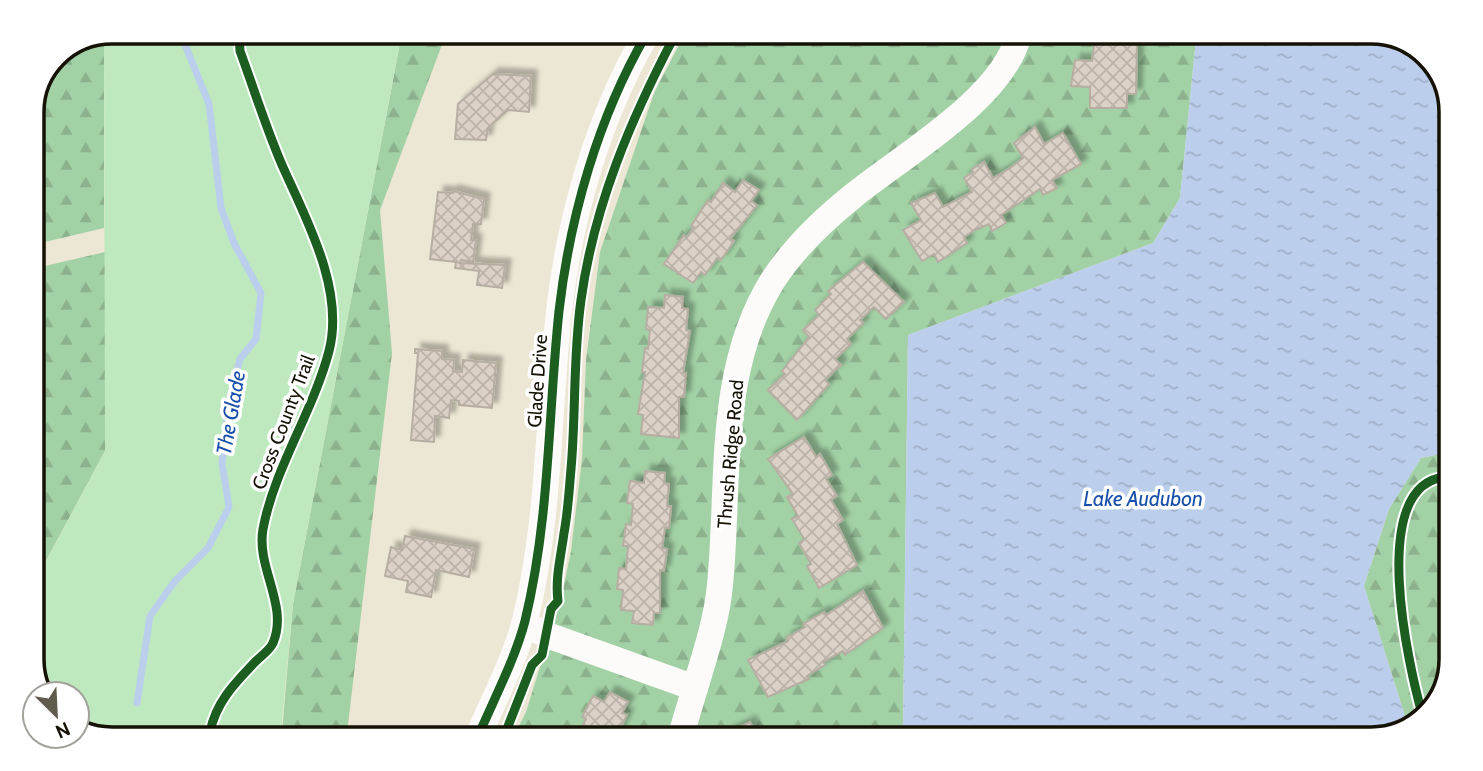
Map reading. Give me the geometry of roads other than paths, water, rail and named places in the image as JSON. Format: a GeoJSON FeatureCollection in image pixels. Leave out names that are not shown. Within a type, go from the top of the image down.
{"type":"FeatureCollection","features":[{"type":"Feature","properties":{"kind":"street","name":"Glade Drive"},"geometry":{"type":"LineString","coordinates":[[482,727],[524,624],[545,517],[558,323],[570,238],[592,160],[613,102],[642,44]]}},
{"type":"Feature","properties":{"kind":"street","name":"Thrush Ridge Road"},"geometry":{"type":"LineString","coordinates":[[683,727],[720,588],[734,387],[748,333],[773,281],[811,232],[978,99],[1006,68],[1015,44]]}},
{"type":"Feature","properties":{"kind":"street"},"geometry":{"type":"LineString","coordinates":[[524,624],[547,635],[695,688]]}},
{"type":"Feature","properties":{"kind":"water","name":"Lake Audubon"},"geometry":{"type":"Polygon","coordinates":[[[1195,44],[1384,45],[1409,55],[1416,61],[1428,74],[1436,90],[1439,108],[1439,454],[1421,458],[1389,509],[1364,586],[1405,718],[1380,727],[903,727],[908,335],[1153,243],[1180,198],[1195,44]]]}},
{"type":"Feature","properties":{"kind":"waterway","name":"The Glade"},"geometry":{"type":"LineString","coordinates":[[137,703],[150,616],[175,581],[208,548],[229,507],[222,463],[229,402],[240,359],[256,339],[261,293],[234,243],[221,208],[209,104],[185,44]]}}]}
